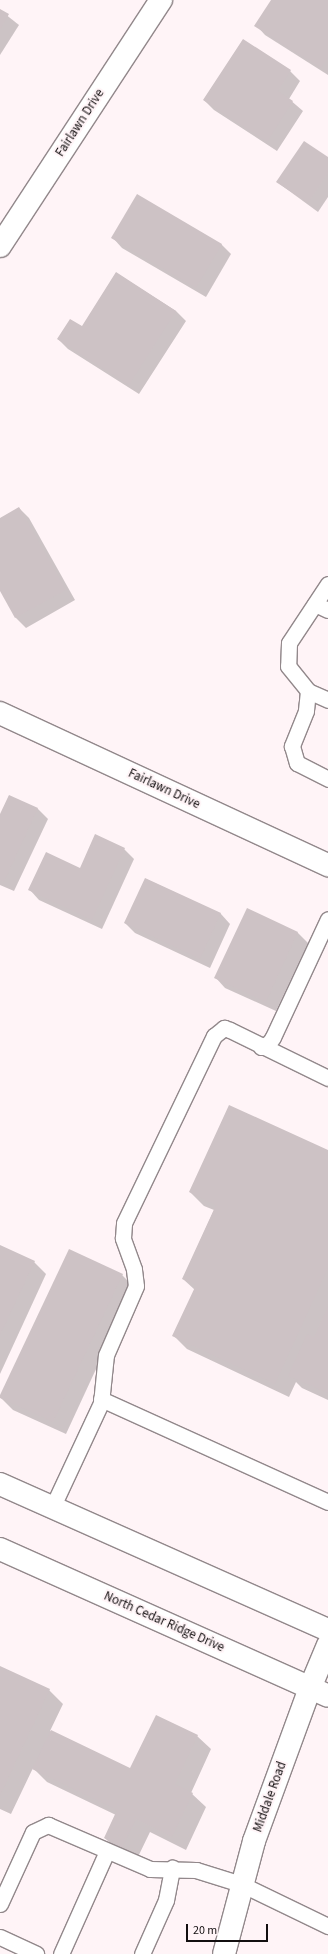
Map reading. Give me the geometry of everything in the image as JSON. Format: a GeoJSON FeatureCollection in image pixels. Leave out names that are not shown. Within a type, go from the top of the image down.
{"type":"FeatureCollection","features":[{"type":"Feature","properties":{"kind":"street","name":"Fairlawn Drive"},"geometry":{"type":"LineString","coordinates":[[0,246],[161,0]]}},
{"type":"Feature","properties":{"kind":"street","name":"Fairlawn Drive"},"geometry":{"type":"LineString","coordinates":[[0,713],[328,865]]}},
{"type":"Feature","properties":{"kind":"street"},"geometry":{"type":"LineString","coordinates":[[0,1484],[328,1630]]}},
{"type":"Feature","properties":{"kind":"street","name":"North Cedar Ridge Drive"},"geometry":{"type":"LineString","coordinates":[[0,1549],[319,1692]]}},
{"type":"Feature","properties":{"kind":"street","name":"Middale Road"},"geometry":{"type":"LineString","coordinates":[[224,1954],[254,1841],[319,1692],[328,1645]]}},
{"type":"Feature","properties":{"kind":"lane"},"geometry":{"type":"LineString","coordinates":[[328,584],[321,607],[289,643],[288,666],[308,691],[328,700]]}},
{"type":"Feature","properties":{"kind":"lane"},"geometry":{"type":"LineString","coordinates":[[308,691],[306,711],[292,746],[297,763],[328,779]]}},
{"type":"Feature","properties":{"kind":"lane"},"geometry":{"type":"LineString","coordinates":[[261,1047],[269,1043],[273,1037],[328,919]]}},
{"type":"Feature","properties":{"kind":"lane"},"geometry":{"type":"LineString","coordinates":[[52,1508],[101,1399],[106,1355],[136,1286],[134,1269],[123,1238],[124,1223],[214,1036],[224,1028],[328,1078]]}},
{"type":"Feature","properties":{"kind":"lane"},"geometry":{"type":"LineString","coordinates":[[101,1399],[328,1502]]}},
{"type":"Feature","properties":{"kind":"lane"},"geometry":{"type":"LineString","coordinates":[[0,1904],[33,1832],[48,1825],[150,1869],[172,1868],[196,1870],[242,1884],[328,1926]]}},
{"type":"Feature","properties":{"kind":"lane"},"geometry":{"type":"LineString","coordinates":[[61,1954],[107,1851]]}},
{"type":"Feature","properties":{"kind":"lane"},"geometry":{"type":"LineString","coordinates":[[142,1954],[166,1900],[172,1868]]}},
{"type":"Feature","properties":{"kind":"lane"},"geometry":{"type":"LineString","coordinates":[[0,1938],[36,1954]]}},
{"type":"Feature","properties":{"kind":"building"},"geometry":{"type":"Polygon","coordinates":[[[271,0],[328,0],[328,57],[321,68],[254,26],[271,0]]]}},
{"type":"Feature","properties":{"kind":"building"},"geometry":{"type":"Polygon","coordinates":[[[0,9],[9,14],[0,30],[0,9]]]}},
{"type":"Feature","properties":{"kind":"building"},"geometry":{"type":"Polygon","coordinates":[[[243,39],[291,70],[278,91],[293,101],[267,142],[203,100],[243,39]]]}},
{"type":"Feature","properties":{"kind":"building"},"geometry":{"type":"Polygon","coordinates":[[[304,141],[328,157],[328,173],[308,203],[276,182],[304,141]]]}},
{"type":"Feature","properties":{"kind":"building"},"geometry":{"type":"Polygon","coordinates":[[[137,194],[222,244],[196,288],[111,238],[137,194]]]}},
{"type":"Feature","properties":{"kind":"building"},"geometry":{"type":"Polygon","coordinates":[[[116,272],[176,311],[129,385],[57,339],[70,319],[82,326],[116,272]]]}},
{"type":"Feature","properties":{"kind":"building"},"geometry":{"type":"Polygon","coordinates":[[[19,507],[66,590],[15,618],[0,591],[0,518],[19,507]]]}},
{"type":"Feature","properties":{"kind":"building"},"geometry":{"type":"Polygon","coordinates":[[[9,795],[38,808],[4,882],[0,880],[0,814],[9,795]]]}},
{"type":"Feature","properties":{"kind":"building"},"geometry":{"type":"Polygon","coordinates":[[[95,834],[125,848],[92,920],[28,890],[46,852],[80,868],[95,834]]]}},
{"type":"Feature","properties":{"kind":"building"},"geometry":{"type":"Polygon","coordinates":[[[145,878],[221,913],[200,959],[124,923],[145,878]]]}},
{"type":"Feature","properties":{"kind":"building"},"geometry":{"type":"Polygon","coordinates":[[[247,908],[298,932],[266,1002],[214,978],[247,908]]]}},
{"type":"Feature","properties":{"kind":"building"},"geometry":{"type":"Polygon","coordinates":[[[229,1105],[328,1150],[328,1268],[275,1384],[172,1336],[196,1285],[182,1279],[216,1205],[189,1192],[229,1105]]]}},
{"type":"Feature","properties":{"kind":"building"},"geometry":{"type":"Polygon","coordinates":[[[0,1245],[35,1261],[0,1335],[0,1245]]]}},
{"type":"Feature","properties":{"kind":"building"},"geometry":{"type":"Polygon","coordinates":[[[69,1249],[123,1274],[53,1422],[0,1398],[0,1395],[69,1249]]]}},
{"type":"Feature","properties":{"kind":"building"},"geometry":{"type":"Polygon","coordinates":[[[328,1306],[328,1393],[288,1376],[307,1334],[314,1337],[328,1306]]]}},
{"type":"Feature","properties":{"kind":"building"},"geometry":{"type":"Polygon","coordinates":[[[0,1666],[50,1689],[0,1796],[0,1666]]]}},
{"type":"Feature","properties":{"kind":"building"},"geometry":{"type":"Polygon","coordinates":[[[156,1715],[198,1735],[175,1784],[193,1793],[172,1837],[136,1819],[122,1848],[104,1838],[117,1810],[32,1769],[51,1730],[130,1768],[156,1715]]]}}]}
